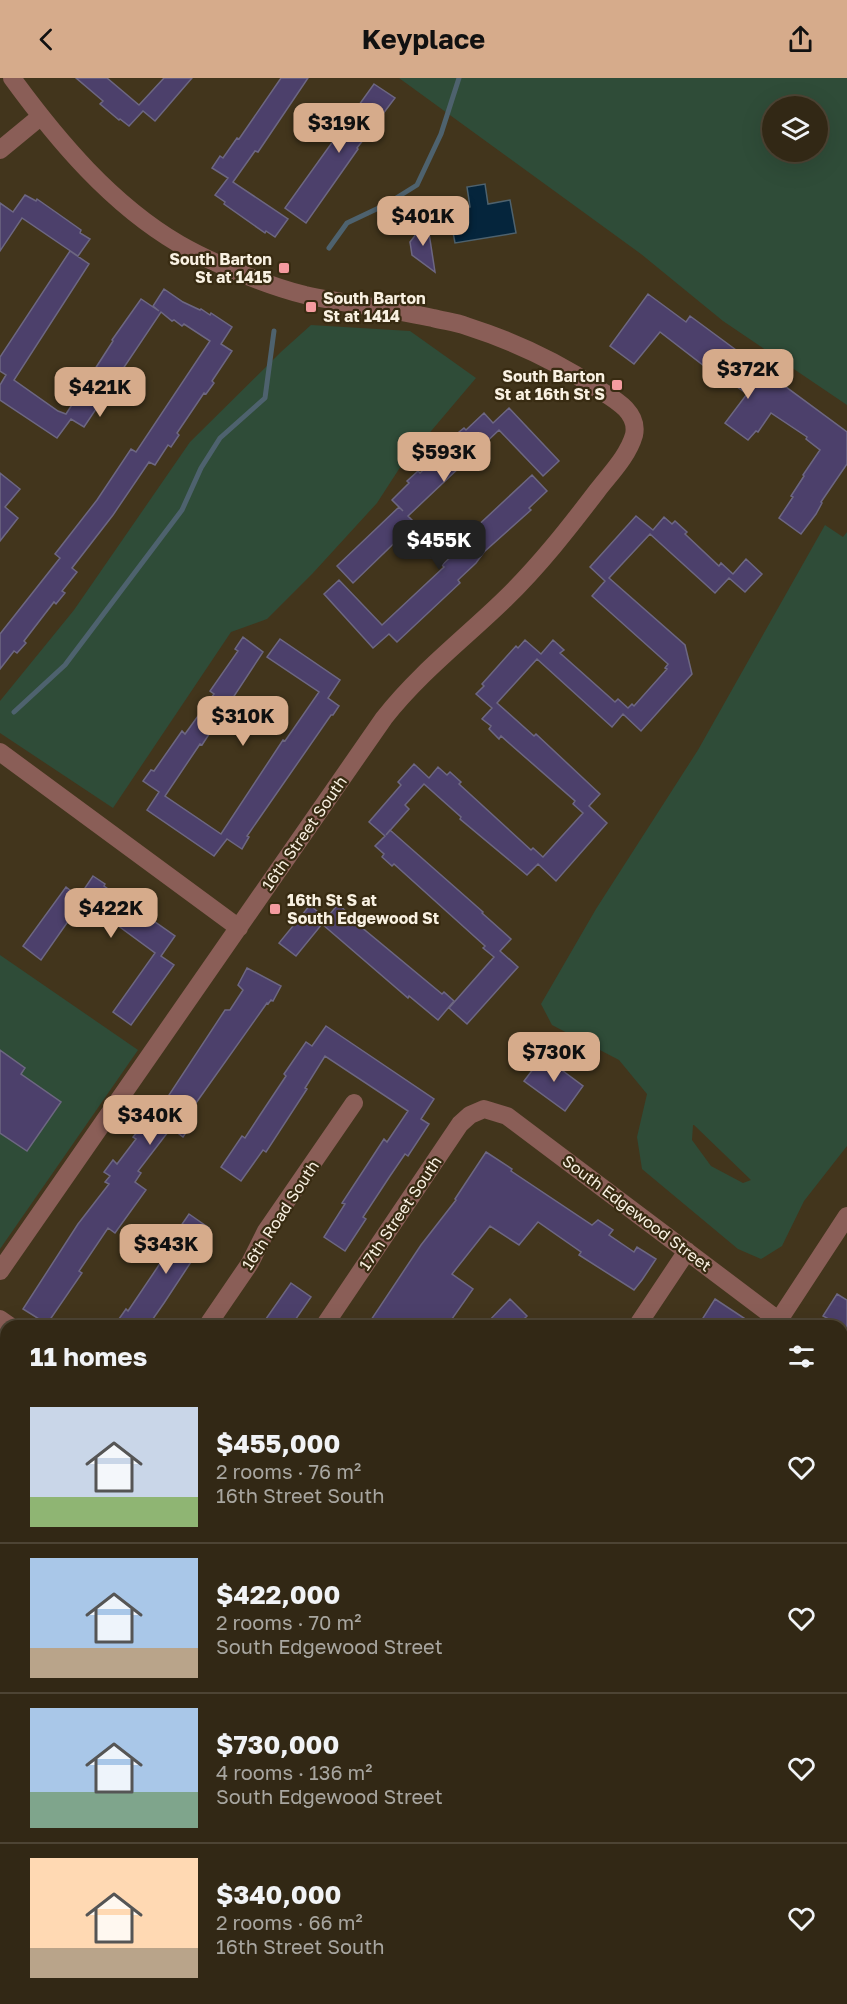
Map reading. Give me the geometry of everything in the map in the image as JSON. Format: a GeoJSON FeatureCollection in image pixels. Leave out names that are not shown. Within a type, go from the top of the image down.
{"type":"FeatureCollection","features":[{"type":"Feature","properties":{"kind":"street"},"geometry":{"type":"LineString","coordinates":[[0,150],[40,117],[12,78]]}},
{"type":"Feature","properties":{"kind":"street","name":"16th Street South"},"geometry":{"type":"LineString","coordinates":[[0,1271],[396,702],[508,596],[566,532],[625,454],[634,434],[634,421],[628,411],[615,400],[574,373],[512,343],[464,325],[303,294],[244,274],[189,249],[141,220],[94,176],[40,117]]}},
{"type":"Feature","properties":{"kind":"street"},"geometry":{"type":"LineString","coordinates":[[0,752],[238,928]]}},
{"type":"Feature","properties":{"kind":"street","name":"16th Road South"},"geometry":{"type":"LineString","coordinates":[[211,1320],[250,1263],[266,1231],[354,1103]]}},
{"type":"Feature","properties":{"kind":"street","name":"South Edgewood Street"},"geometry":{"type":"LineString","coordinates":[[484,1109],[507,1116],[775,1320]]}},
{"type":"Feature","properties":{"kind":"street","name":"17th Street South"},"geometry":{"type":"LineString","coordinates":[[328,1320],[460,1124],[470,1115],[484,1109]]}},
{"type":"Feature","properties":{"kind":"street"},"geometry":{"type":"LineString","coordinates":[[782,1320],[847,1216]]}},
{"type":"Feature","properties":{"kind":"street"},"geometry":{"type":"LineString","coordinates":[[641,1320],[687,1251]]}},
{"type":"Feature","properties":{"kind":"green space"},"geometry":{"type":"Polygon","coordinates":[[[399,78],[847,78],[847,405],[723,321],[641,254],[399,78]]]}},
{"type":"Feature","properties":{"kind":"green space"},"geometry":{"type":"Polygon","coordinates":[[[311,325],[410,331],[476,378],[399,469],[377,503],[313,573],[267,619],[231,632],[113,808],[0,733],[0,701],[74,610],[190,442],[311,325]]]}},
{"type":"Feature","properties":{"kind":"green space"},"geometry":{"type":"Polygon","coordinates":[[[825,525],[843,537],[847,532],[847,1146],[804,1201],[782,1246],[761,1259],[738,1249],[642,1169],[637,1137],[647,1094],[619,1060],[552,1025],[541,1004],[596,909],[698,750],[825,525]],[[694,1125],[692,1140],[711,1166],[743,1183],[751,1180],[694,1125]]]}},
{"type":"Feature","properties":{"kind":"green space"},"geometry":{"type":"Polygon","coordinates":[[[0,955],[138,1050],[0,1249],[0,955]]]}},
{"type":"Feature","properties":{"kind":"water"},"geometry":{"type":"Polygon","coordinates":[[[485,184],[488,204],[510,200],[516,233],[455,243],[449,211],[470,207],[467,187],[485,184]]]}},
{"type":"Feature","properties":{"kind":"building"},"geometry":{"type":"Polygon","coordinates":[[[76,78],[107,78],[139,105],[164,78],[192,78],[155,121],[143,111],[129,126],[100,104],[103,101],[76,78]]]}},
{"type":"Feature","properties":{"kind":"building"},"geometry":{"type":"Polygon","coordinates":[[[281,78],[308,78],[258,152],[255,151],[233,182],[288,219],[275,237],[266,231],[265,233],[215,195],[228,178],[212,168],[220,156],[223,158],[237,138],[239,139],[281,78]]]}},
{"type":"Feature","properties":{"kind":"building"},"geometry":{"type":"Polygon","coordinates":[[[374,84],[395,98],[357,148],[306,223],[285,208],[374,84]]]}},
{"type":"Feature","properties":{"kind":"building"},"geometry":{"type":"Polygon","coordinates":[[[25,195],[36,201],[37,199],[90,239],[78,256],[22,218],[0,251],[0,203],[13,212],[25,195]]]}},
{"type":"Feature","properties":{"kind":"building"},"geometry":{"type":"Polygon","coordinates":[[[427,220],[435,272],[412,255],[410,242],[427,220]]]}},
{"type":"Feature","properties":{"kind":"building"},"geometry":{"type":"Polygon","coordinates":[[[70,251],[89,264],[14,380],[58,411],[66,414],[112,340],[141,299],[159,311],[153,306],[164,289],[183,302],[210,315],[211,313],[232,327],[221,344],[232,351],[212,381],[214,383],[206,394],[204,393],[177,433],[179,435],[171,447],[168,445],[155,465],[149,462],[113,515],[72,568],[77,572],[62,591],[65,593],[56,604],[54,602],[24,641],[26,643],[17,653],[14,651],[0,669],[0,634],[60,558],[55,554],[97,500],[131,449],[136,452],[210,341],[184,324],[182,326],[172,321],[161,312],[84,427],[71,419],[57,438],[0,400],[0,385],[6,375],[0,371],[0,357],[70,251]]]}},
{"type":"Feature","properties":{"kind":"building"},"geometry":{"type":"Polygon","coordinates":[[[648,294],[686,322],[690,316],[847,432],[847,464],[801,534],[779,518],[820,450],[806,439],[807,437],[771,413],[758,432],[756,431],[748,440],[725,423],[747,394],[713,370],[712,372],[660,332],[634,364],[610,346],[648,294]]]}},
{"type":"Feature","properties":{"kind":"building"},"geometry":{"type":"Polygon","coordinates":[[[509,408],[559,461],[543,476],[499,430],[408,516],[415,523],[353,583],[337,566],[399,507],[392,500],[409,483],[407,481],[418,471],[420,473],[456,439],[453,437],[464,428],[466,430],[484,413],[493,423],[509,408]]]}},
{"type":"Feature","properties":{"kind":"building"},"geometry":{"type":"Polygon","coordinates":[[[0,473],[20,489],[5,507],[18,518],[0,541],[0,473]]]}},
{"type":"Feature","properties":{"kind":"building"},"geometry":{"type":"Polygon","coordinates":[[[532,475],[547,491],[529,508],[531,510],[484,552],[458,580],[460,583],[397,642],[389,634],[373,648],[324,594],[339,580],[382,625],[444,567],[442,565],[460,548],[457,545],[532,475]]]}},
{"type":"Feature","properties":{"kind":"building"},"geometry":{"type":"Polygon","coordinates":[[[636,516],[653,530],[664,517],[672,524],[675,521],[687,532],[685,534],[719,566],[721,563],[733,574],[746,559],[762,574],[745,592],[729,578],[715,593],[650,534],[609,578],[685,645],[692,674],[641,731],[623,714],[612,727],[537,659],[497,703],[534,736],[536,734],[600,794],[589,806],[607,823],[556,881],[538,864],[527,875],[460,819],[461,817],[424,784],[405,805],[409,809],[390,830],[511,939],[500,951],[518,967],[467,1024],[449,1008],[494,957],[483,948],[485,946],[394,864],[392,866],[382,857],[384,854],[375,846],[385,836],[369,822],[401,785],[398,782],[414,764],[429,778],[438,767],[447,775],[450,772],[461,782],[459,784],[531,850],[533,848],[543,857],[583,813],[573,804],[575,801],[501,736],[499,739],[489,729],[491,726],[482,719],[492,708],[476,694],[484,686],[482,684],[516,646],[518,648],[525,640],[541,654],[553,640],[564,650],[560,653],[615,702],[618,699],[628,708],[632,704],[634,706],[667,669],[665,668],[668,664],[592,596],[605,581],[590,567],[636,516]]]}},
{"type":"Feature","properties":{"kind":"building"},"geometry":{"type":"Polygon","coordinates":[[[243,637],[263,652],[202,745],[200,744],[165,796],[221,834],[283,740],[285,741],[319,692],[267,657],[280,639],[340,680],[328,698],[339,706],[247,836],[249,837],[242,849],[227,839],[214,856],[147,810],[159,792],[143,781],[151,770],[154,771],[182,731],[185,734],[214,694],[210,691],[238,651],[235,649],[243,637]]]}},
{"type":"Feature","properties":{"kind":"building"},"geometry":{"type":"Polygon","coordinates":[[[93,876],[175,936],[161,956],[174,965],[131,1025],[113,1012],[155,953],[83,900],[41,960],[23,946],[66,887],[79,897],[93,876]]]}},
{"type":"Feature","properties":{"kind":"building"},"geometry":{"type":"Polygon","coordinates":[[[338,904],[349,914],[348,916],[442,994],[444,992],[454,1001],[438,1020],[409,996],[408,998],[322,924],[296,956],[279,943],[310,905],[326,919],[338,904]]]}},
{"type":"Feature","properties":{"kind":"building"},"geometry":{"type":"Polygon","coordinates":[[[247,968],[281,986],[273,1001],[267,1003],[187,1116],[194,1121],[183,1137],[171,1128],[138,1171],[141,1173],[135,1182],[146,1190],[115,1233],[108,1228],[79,1271],[82,1273],[50,1320],[41,1320],[23,1309],[78,1224],[109,1184],[105,1182],[110,1176],[104,1172],[113,1160],[117,1164],[136,1139],[133,1137],[144,1124],[148,1127],[225,1010],[230,1010],[243,990],[238,985],[247,968]]]}},
{"type":"Feature","properties":{"kind":"building"},"geometry":{"type":"Polygon","coordinates":[[[326,1026],[434,1099],[421,1119],[429,1124],[408,1156],[405,1154],[390,1176],[363,1217],[366,1219],[345,1251],[324,1237],[345,1204],[342,1203],[384,1139],[387,1142],[408,1111],[325,1056],[305,1088],[307,1089],[266,1152],[263,1150],[241,1181],[221,1167],[242,1136],[245,1138],[306,1042],[312,1046],[326,1026]]]}},
{"type":"Feature","properties":{"kind":"building"},"geometry":{"type":"Polygon","coordinates":[[[0,1050],[25,1068],[21,1074],[61,1102],[27,1151],[0,1133],[0,1050]]]}},
{"type":"Feature","properties":{"kind":"building"},"geometry":{"type":"Polygon","coordinates":[[[543,1056],[583,1086],[565,1111],[524,1081],[543,1056]]]}},
{"type":"Feature","properties":{"kind":"building"},"geometry":{"type":"Polygon","coordinates":[[[486,1152],[592,1225],[598,1220],[613,1230],[609,1235],[634,1252],[637,1247],[656,1259],[634,1290],[579,1255],[581,1252],[538,1222],[519,1245],[490,1226],[452,1274],[473,1289],[451,1320],[371,1320],[486,1152]]]}},
{"type":"Feature","properties":{"kind":"building"},"geometry":{"type":"Polygon","coordinates":[[[189,1214],[209,1228],[188,1261],[191,1262],[152,1320],[118,1320],[126,1309],[128,1311],[157,1268],[170,1248],[167,1246],[189,1214]]]}},
{"type":"Feature","properties":{"kind":"building"},"geometry":{"type":"Polygon","coordinates":[[[291,1283],[311,1297],[295,1320],[265,1320],[291,1283]]]}},
{"type":"Feature","properties":{"kind":"building"},"geometry":{"type":"Polygon","coordinates":[[[837,1294],[847,1300],[847,1320],[831,1320],[823,1316],[837,1294]]]}},
{"type":"Feature","properties":{"kind":"building"},"geometry":{"type":"Polygon","coordinates":[[[510,1299],[527,1316],[523,1320],[490,1320],[510,1299]]]}},
{"type":"Feature","properties":{"kind":"building"},"geometry":{"type":"Polygon","coordinates":[[[715,1299],[747,1320],[706,1320],[703,1318],[715,1299]]]}},
{"type":"Feature","properties":{"kind":"waterway"},"geometry":{"type":"LineString","coordinates":[[329,248],[347,223],[385,205],[417,185],[441,134],[459,78]]}},
{"type":"Feature","properties":{"kind":"waterway"},"geometry":{"type":"LineString","coordinates":[[14,712],[65,665],[182,510],[201,468],[220,438],[265,398],[274,331]]}},
{"type":"Feature","properties":{"kind":"place","name":"South Barton St at 1415"},"geometry":{"type":"Point","coordinates":[284,268]}},
{"type":"Feature","properties":{"kind":"place","name":"South Barton St at 1414"},"geometry":{"type":"Point","coordinates":[311,307]}},
{"type":"Feature","properties":{"kind":"place","name":"South Barton St at 16th St S"},"geometry":{"type":"Point","coordinates":[617,385]}},
{"type":"Feature","properties":{"kind":"place","name":"16th St S at South Edgewood St"},"geometry":{"type":"Point","coordinates":[275,909]}}]}
